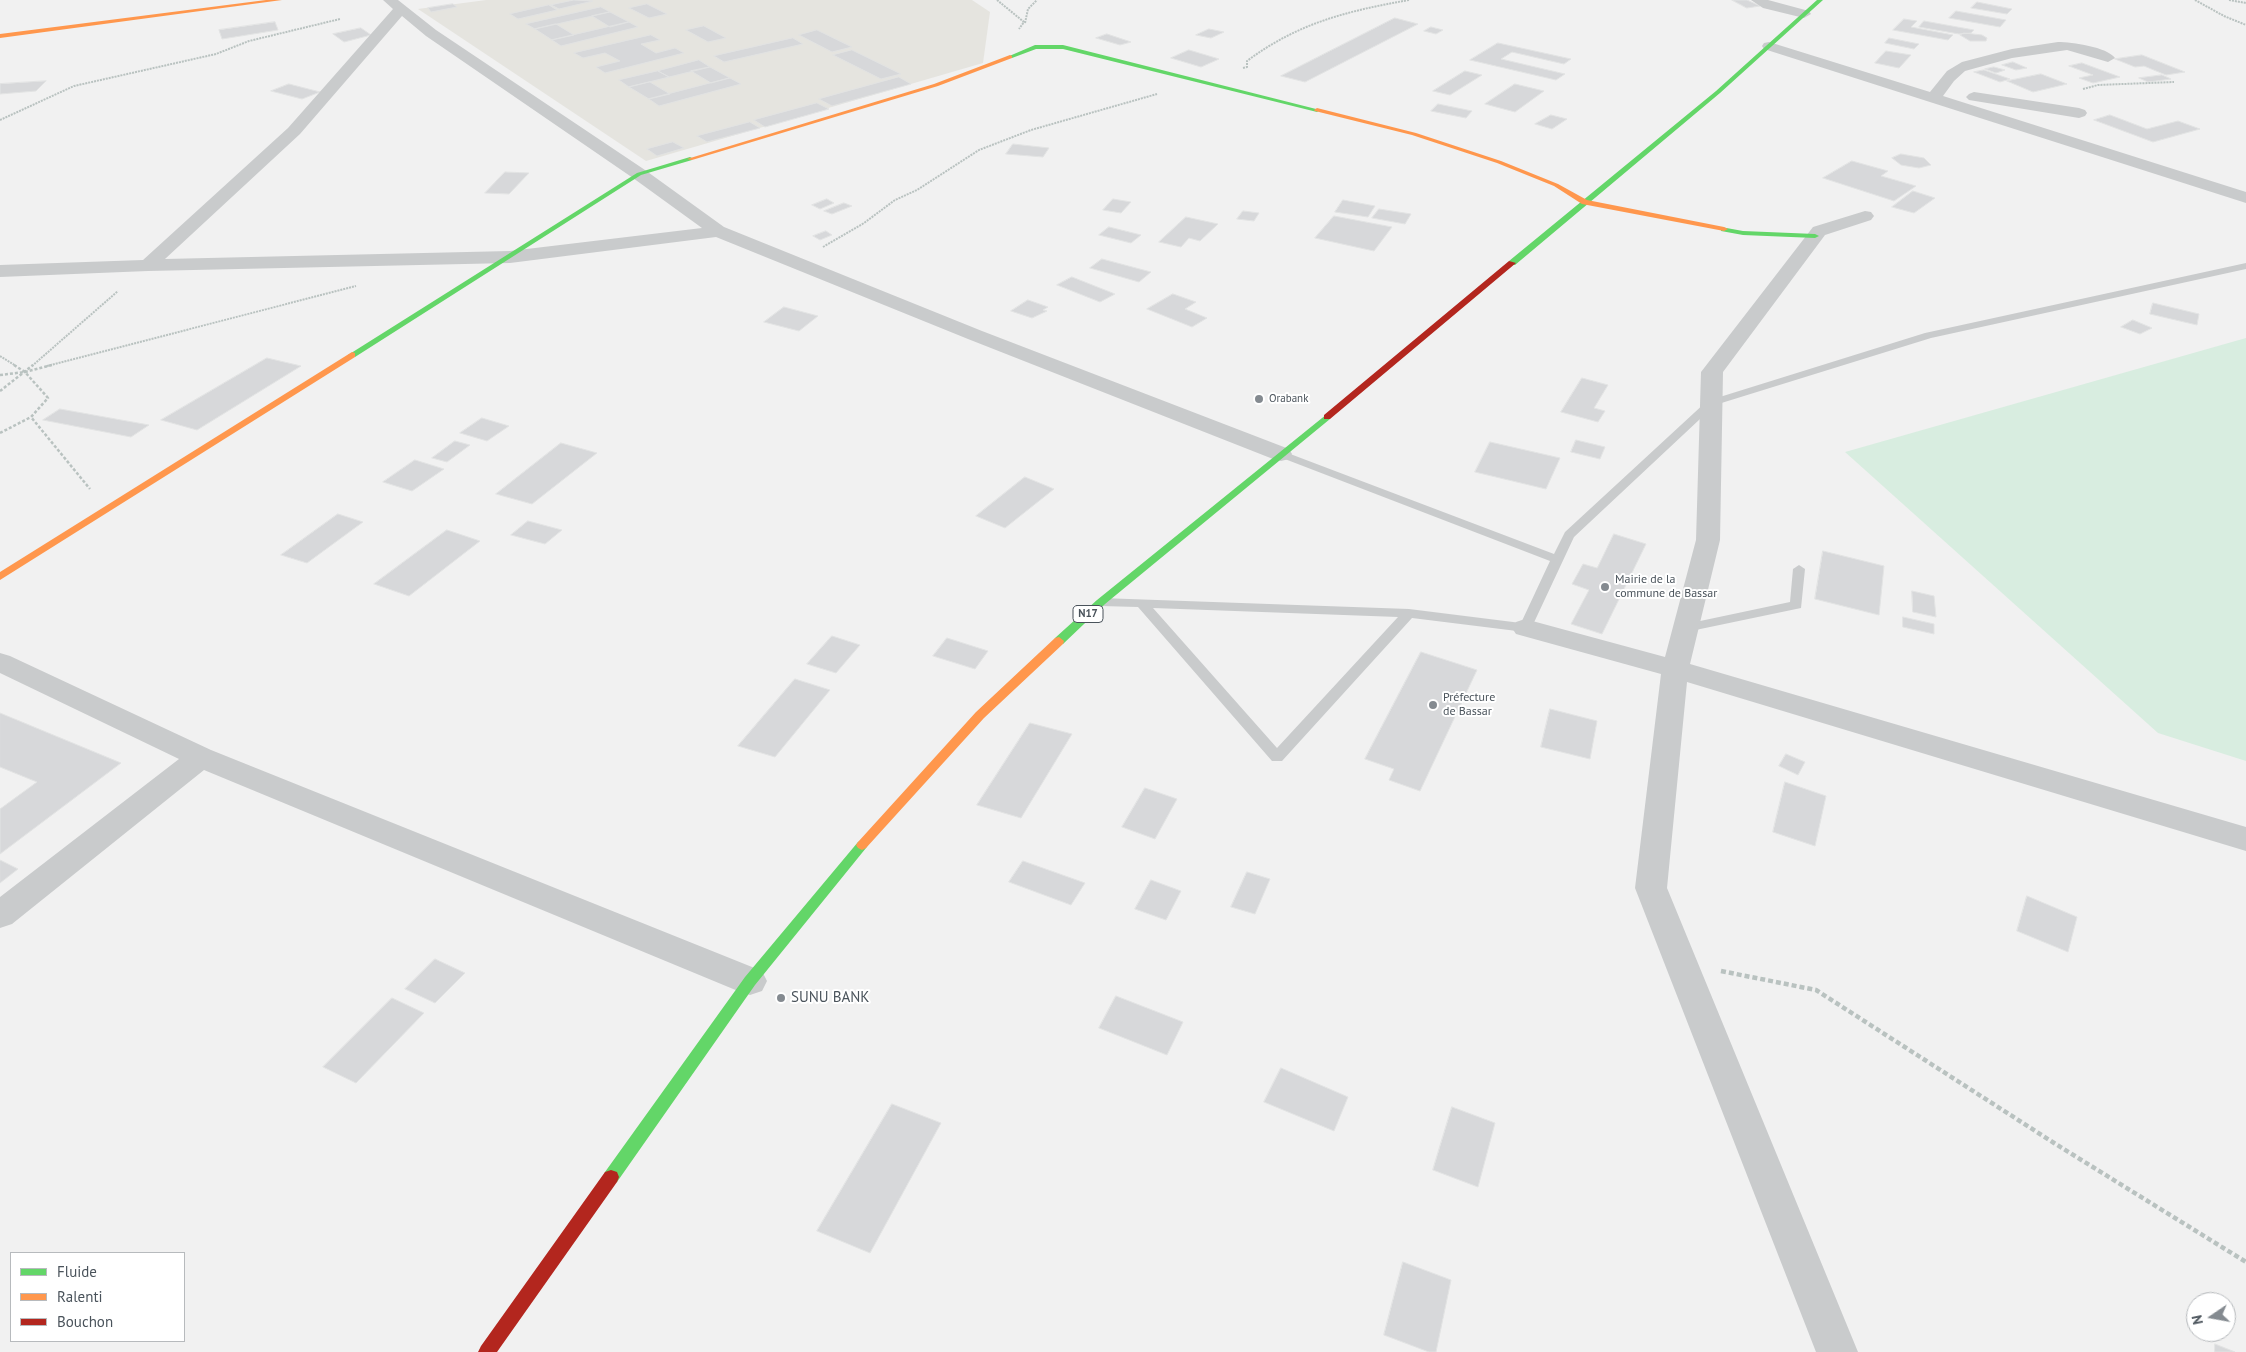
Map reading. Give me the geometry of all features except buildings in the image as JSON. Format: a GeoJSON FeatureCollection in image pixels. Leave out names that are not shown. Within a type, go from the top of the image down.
{"type":"FeatureCollection","features":[{"type":"Feature","properties":{"kind":"street"},"geometry":{"type":"LineString","coordinates":[[0,36],[279,0]]}},
{"type":"Feature","properties":{"kind":"street"},"geometry":{"type":"LineString","coordinates":[[1758,0],[1768,5],[1804,14]]}},
{"type":"Feature","properties":{"kind":"street","name":"N17"},"geometry":{"type":"LineString","coordinates":[[487,1352],[750,981],[853,855],[980,715],[1101,602],[1718,92],[1820,0]]}},
{"type":"Feature","properties":{"kind":"street"},"geometry":{"type":"LineString","coordinates":[[148,265],[294,130],[395,4],[431,33],[639,174],[718,231],[1282,454]]}},
{"type":"Feature","properties":{"kind":"street"},"geometry":{"type":"LineString","coordinates":[[1769,46],[1936,95],[2246,198]]}},
{"type":"Feature","properties":{"kind":"street"},"geometry":{"type":"LineString","coordinates":[[1936,95],[1944,81],[1962,67],[2042,47],[2065,46],[2082,49],[2108,58]]}},
{"type":"Feature","properties":{"kind":"street"},"geometry":{"type":"LineString","coordinates":[[0,578],[639,174],[936,85],[1036,48],[1063,47],[1414,134],[1508,165],[1556,184],[1585,202],[1743,233],[1815,236]]}},
{"type":"Feature","properties":{"kind":"street"},"geometry":{"type":"LineString","coordinates":[[1936,95],[2008,101],[2079,113]]}},
{"type":"Feature","properties":{"kind":"street"},"geometry":{"type":"LineString","coordinates":[[1837,1352],[1651,888],[1676,669],[1708,540],[1712,372],[1819,231],[1865,216]]}},
{"type":"Feature","properties":{"kind":"street"},"geometry":{"type":"LineString","coordinates":[[0,270],[510,257],[718,231]]}},
{"type":"Feature","properties":{"kind":"street"},"geometry":{"type":"LineString","coordinates":[[1525,628],[1676,669],[2246,839]]}},
{"type":"Feature","properties":{"kind":"street"},"geometry":{"type":"LineString","coordinates":[[0,662],[201,757],[750,981]]}},
{"type":"Feature","properties":{"kind":"street"},"geometry":{"type":"LineString","coordinates":[[0,915],[201,757]]}},
{"type":"Feature","properties":{"kind":"lane"},"geometry":{"type":"LineString","coordinates":[[1101,602],[1409,612],[1525,628],[1568,535],[1711,403],[1928,335],[2246,266]]}},
{"type":"Feature","properties":{"kind":"lane"},"geometry":{"type":"LineString","coordinates":[[1282,454],[1557,559]]}},
{"type":"Feature","properties":{"kind":"lane"},"geometry":{"type":"LineString","coordinates":[[1686,628],[1796,605],[1799,569]]}},
{"type":"Feature","properties":{"kind":"lane"},"geometry":{"type":"LineString","coordinates":[[1142,604],[1276,757],[1409,612]]}},
{"type":"Feature","properties":{"kind":"path"},"geometry":{"type":"LineString","coordinates":[[990,64],[1024,22],[997,0]]}},
{"type":"Feature","properties":{"kind":"path"},"geometry":{"type":"LineString","coordinates":[[794,262],[864,223],[895,200],[917,190],[946,169],[979,150],[1031,130],[1152,95],[1224,79],[1236,70],[1247,67],[1247,61],[1254,54],[1284,39],[1294,31],[1318,21],[1354,10],[1409,0]]}},
{"type":"Feature","properties":{"kind":"path"},"geometry":{"type":"LineString","coordinates":[[2195,0],[2224,16],[2246,25]]}},
{"type":"Feature","properties":{"kind":"path"},"geometry":{"type":"LineString","coordinates":[[2229,0],[2246,3]]}},
{"type":"Feature","properties":{"kind":"path"},"geometry":{"type":"LineString","coordinates":[[0,120],[74,86],[216,54],[249,41],[340,19]]}},
{"type":"Feature","properties":{"kind":"path"},"geometry":{"type":"LineString","coordinates":[[0,391],[25,372],[148,265]]}},
{"type":"Feature","properties":{"kind":"path"},"geometry":{"type":"LineString","coordinates":[[0,375],[25,372],[358,286]]}},
{"type":"Feature","properties":{"kind":"path"},"geometry":{"type":"LineString","coordinates":[[0,356],[25,372],[48,398],[31,417],[0,433]]}},
{"type":"Feature","properties":{"kind":"path"},"geometry":{"type":"LineString","coordinates":[[31,417],[92,492]]}},
{"type":"Feature","properties":{"kind":"path"},"geometry":{"type":"LineString","coordinates":[[1681,962],[1816,990],[2054,1143],[2246,1262]]}},
{"type":"Feature","properties":{"kind":"shaded area"},"geometry":{"type":"Polygon","coordinates":[[[486,0],[972,0],[990,12],[983,63],[646,161],[418,9],[486,0]]]}},
{"type":"Feature","properties":{"kind":"green space"},"geometry":{"type":"Polygon","coordinates":[[[2246,338],[2246,761],[2158,733],[1845,452],[2246,338]]]}},
{"type":"Feature","properties":{"kind":"traffic: fast"},"geometry":{"type":"LineString","coordinates":[[1512,263],[1718,92],[1820,0]]}},
{"type":"Feature","properties":{"kind":"traffic: fast"},"geometry":{"type":"LineString","coordinates":[[1010,57],[1035,47],[1063,47],[1317,110]]}},
{"type":"Feature","properties":{"kind":"traffic: fast"},"geometry":{"type":"LineString","coordinates":[[352,355],[639,174],[690,159]]}},
{"type":"Feature","properties":{"kind":"traffic: fast"},"geometry":{"type":"LineString","coordinates":[[1724,229],[1743,233],[1815,236]]}},
{"type":"Feature","properties":{"kind":"traffic: fast"},"geometry":{"type":"LineString","coordinates":[[1059,641],[1101,602],[1327,417]]}},
{"type":"Feature","properties":{"kind":"traffic: fast"},"geometry":{"type":"LineString","coordinates":[[611,1177],[750,981],[862,845]]}},
{"type":"Feature","properties":{"kind":"traffic: slow"},"geometry":{"type":"LineString","coordinates":[[0,36],[279,0]]}},
{"type":"Feature","properties":{"kind":"traffic: slow"},"geometry":{"type":"LineString","coordinates":[[690,159],[936,85],[1010,57]]}},
{"type":"Feature","properties":{"kind":"traffic: slow"},"geometry":{"type":"LineString","coordinates":[[1317,110],[1414,134],[1499,162],[1556,185],[1585,202],[1724,229]]}},
{"type":"Feature","properties":{"kind":"traffic: slow"},"geometry":{"type":"LineString","coordinates":[[0,577],[352,355]]}},
{"type":"Feature","properties":{"kind":"traffic: slow"},"geometry":{"type":"LineString","coordinates":[[862,845],[980,715],[1059,641]]}},
{"type":"Feature","properties":{"kind":"traffic: jam"},"geometry":{"type":"LineString","coordinates":[[1327,417],[1512,263]]}},
{"type":"Feature","properties":{"kind":"traffic: jam"},"geometry":{"type":"LineString","coordinates":[[487,1352],[611,1177]]}},
{"type":"Feature","properties":{"kind":"place","name":"Orabank"},"geometry":{"type":"Point","coordinates":[1259,399]}},
{"type":"Feature","properties":{"kind":"place","name":"Mairie de la commune de Bassar"},"geometry":{"type":"Point","coordinates":[1605,587]}},
{"type":"Feature","properties":{"kind":"place","name":"Préfecture de Bassar"},"geometry":{"type":"Point","coordinates":[1433,705]}},
{"type":"Feature","properties":{"kind":"place","name":"SUNU BANK"},"geometry":{"type":"Point","coordinates":[781,998]}}]}
